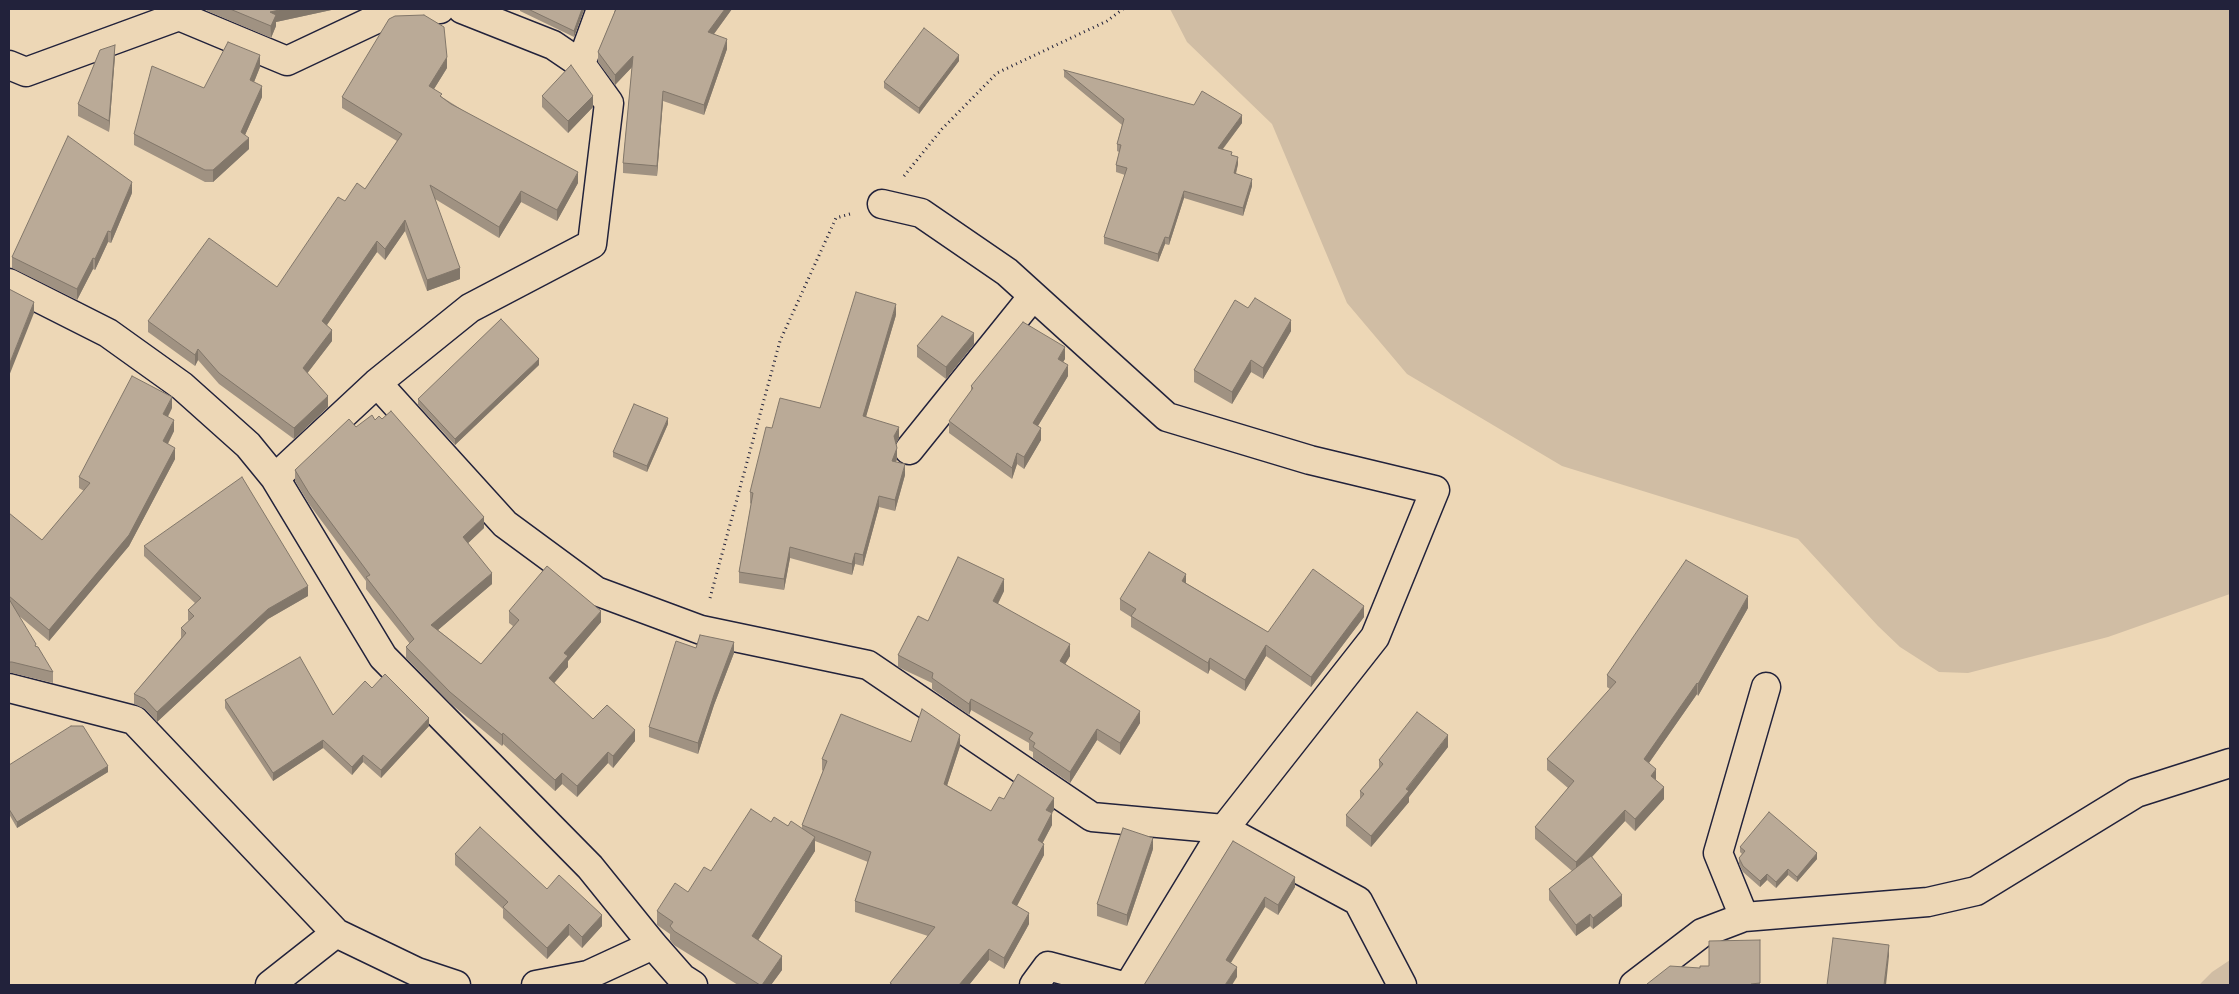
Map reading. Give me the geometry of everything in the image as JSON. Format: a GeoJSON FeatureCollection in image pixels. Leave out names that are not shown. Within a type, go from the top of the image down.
{"type":"FeatureCollection","features":[{"type":"Feature","properties":{"kind":"street"},"geometry":{"type":"LineString","coordinates":[[9,65],[26,72],[151,18],[179,16],[287,61],[391,12],[440,9]]}},
{"type":"Feature","properties":{"kind":"street"},"geometry":{"type":"LineString","coordinates":[[275,478],[377,382],[470,308],[592,244],[609,102],[581,64],[552,45],[462,9]]}},
{"type":"Feature","properties":{"kind":"street"},"geometry":{"type":"LineString","coordinates":[[581,64],[601,9]]}},
{"type":"Feature","properties":{"kind":"street"},"geometry":{"type":"LineString","coordinates":[[882,204],[922,214],[1007,272],[1166,417],[1310,460],[1435,490],[1375,637],[1224,829],[1129,985]]}},
{"type":"Feature","properties":{"kind":"street"},"geometry":{"type":"LineString","coordinates":[[9,283],[108,332],[182,386],[248,445],[275,478],[383,657],[590,867],[653,945],[682,978],[693,985]]}},
{"type":"Feature","properties":{"kind":"street"},"geometry":{"type":"LineString","coordinates":[[909,450],[1033,296]]}},
{"type":"Feature","properties":{"kind":"street"},"geometry":{"type":"LineString","coordinates":[[377,382],[505,524],[596,591],[701,630],[868,665],[1092,817],[1224,829],[1358,901],[1402,985]]}},
{"type":"Feature","properties":{"kind":"street"},"geometry":{"type":"LineString","coordinates":[[1744,917],[1718,853],[1766,687]]}},
{"type":"Feature","properties":{"kind":"street"},"geometry":{"type":"LineString","coordinates":[[9,688],[134,720],[336,933],[416,972],[456,985]]}},
{"type":"Feature","properties":{"kind":"street"},"geometry":{"type":"LineString","coordinates":[[1634,985],[1702,933],[1744,917],[1928,902],[1976,891],[2136,793],[2230,763]]}},
{"type":"Feature","properties":{"kind":"street"},"geometry":{"type":"LineString","coordinates":[[270,985],[336,933]]}},
{"type":"Feature","properties":{"kind":"street"},"geometry":{"type":"LineString","coordinates":[[536,985],[588,975],[653,945]]}},
{"type":"Feature","properties":{"kind":"street"},"geometry":{"type":"LineString","coordinates":[[1034,985],[1048,966],[1119,985]]}},
{"type":"Feature","properties":{"kind":"path"},"geometry":{"type":"LineString","coordinates":[[701,630],[780,341],[836,218],[882,204],[942,129],[997,73],[1107,21],[1122,9]]}},
{"type":"Feature","properties":{"kind":"shaded area"},"geometry":{"type":"Polygon","coordinates":[[[1170,9],[2230,9],[2230,594],[2108,637],[1968,673],[1939,672],[1900,647],[1878,626],[1798,539],[1562,466],[1407,374],[1347,303],[1272,124],[1187,42],[1170,9]]]}},
{"type":"Feature","properties":{"kind":"shaded area"},"geometry":{"type":"Polygon","coordinates":[[[2230,960],[2230,985],[2199,985],[2212,972],[2230,960]]]}},
{"type":"Feature","properties":{"kind":"building"},"geometry":{"type":"Polygon","coordinates":[[[230,9],[284,9],[270,12],[276,15],[271,26],[230,9]]]}},
{"type":"Feature","properties":{"kind":"building"},"geometry":{"type":"Polygon","coordinates":[[[528,9],[582,9],[574,31],[528,9]]]}},
{"type":"Feature","properties":{"kind":"building"},"geometry":{"type":"Polygon","coordinates":[[[616,9],[725,9],[708,32],[727,39],[704,105],[663,91],[657,166],[623,163],[633,56],[615,75],[598,52],[616,9]]]}},
{"type":"Feature","properties":{"kind":"building"},"geometry":{"type":"Polygon","coordinates":[[[424,15],[444,27],[447,57],[429,86],[442,94],[440,96],[451,104],[578,172],[557,210],[521,191],[499,227],[430,185],[460,268],[427,280],[405,220],[385,249],[377,241],[322,321],[332,330],[303,368],[328,396],[294,428],[219,373],[198,349],[195,355],[148,321],[209,238],[277,287],[338,197],[345,201],[357,183],[365,189],[402,134],[342,97],[389,19],[395,16],[424,15]]]}},
{"type":"Feature","properties":{"kind":"building"},"geometry":{"type":"Polygon","coordinates":[[[924,28],[959,55],[919,108],[884,82],[924,28]]]}},
{"type":"Feature","properties":{"kind":"building"},"geometry":{"type":"Polygon","coordinates":[[[228,42],[260,55],[250,80],[262,86],[241,132],[249,138],[213,170],[205,170],[134,134],[152,66],[204,88],[228,42]]]}},
{"type":"Feature","properties":{"kind":"building"},"geometry":{"type":"Polygon","coordinates":[[[115,45],[109,121],[78,104],[100,50],[115,45]]]}},
{"type":"Feature","properties":{"kind":"building"},"geometry":{"type":"Polygon","coordinates":[[[571,65],[593,96],[568,121],[542,96],[571,65]]]}},
{"type":"Feature","properties":{"kind":"building"},"geometry":{"type":"Polygon","coordinates":[[[1064,70],[1194,105],[1202,91],[1242,115],[1218,148],[1232,152],[1231,155],[1238,157],[1234,173],[1252,179],[1243,208],[1184,191],[1169,238],[1165,237],[1158,254],[1104,237],[1127,168],[1116,165],[1121,145],[1117,144],[1124,119],[1064,70]]]}},
{"type":"Feature","properties":{"kind":"building"},"geometry":{"type":"Polygon","coordinates":[[[68,136],[132,182],[111,232],[108,231],[95,259],[93,258],[77,289],[12,257],[68,136]]]}},
{"type":"Feature","properties":{"kind":"building"},"geometry":{"type":"Polygon","coordinates":[[[9,289],[34,302],[9,365],[9,289]]]}},
{"type":"Feature","properties":{"kind":"building"},"geometry":{"type":"Polygon","coordinates":[[[856,292],[896,304],[863,416],[899,427],[894,436],[897,448],[892,461],[905,464],[895,500],[879,496],[863,555],[855,553],[852,564],[790,547],[784,579],[739,572],[753,493],[750,492],[766,427],[772,428],[780,398],[820,408],[856,292]]]}},
{"type":"Feature","properties":{"kind":"building"},"geometry":{"type":"Polygon","coordinates":[[[1255,298],[1291,320],[1263,368],[1251,360],[1232,392],[1194,370],[1235,300],[1248,308],[1255,298]]]}},
{"type":"Feature","properties":{"kind":"building"},"geometry":{"type":"Polygon","coordinates":[[[942,316],[974,333],[946,367],[917,346],[942,316]]]}},
{"type":"Feature","properties":{"kind":"building"},"geometry":{"type":"Polygon","coordinates":[[[501,319],[539,359],[455,439],[418,399],[501,319]]]}},
{"type":"Feature","properties":{"kind":"building"},"geometry":{"type":"Polygon","coordinates":[[[1023,322],[1065,347],[1058,359],[1068,365],[1033,423],[1041,428],[1024,457],[1017,453],[1012,468],[949,421],[973,388],[971,386],[1023,322]]]}},
{"type":"Feature","properties":{"kind":"building"},"geometry":{"type":"Polygon","coordinates":[[[132,376],[172,397],[163,414],[174,420],[163,441],[175,448],[129,535],[49,630],[9,596],[9,513],[42,540],[90,483],[79,477],[132,376]]]}},
{"type":"Feature","properties":{"kind":"building"},"geometry":{"type":"Polygon","coordinates":[[[634,404],[668,418],[647,466],[613,452],[634,404]]]}},
{"type":"Feature","properties":{"kind":"building"},"geometry":{"type":"Polygon","coordinates":[[[391,411],[484,517],[463,537],[492,573],[431,625],[481,664],[519,620],[509,611],[547,566],[601,611],[564,653],[568,656],[549,678],[593,719],[607,705],[635,730],[613,756],[608,752],[577,786],[562,773],[555,780],[503,733],[502,735],[450,692],[406,647],[414,639],[366,577],[370,575],[309,493],[295,470],[349,419],[356,427],[372,415],[375,420],[379,416],[382,419],[391,411]]]}},
{"type":"Feature","properties":{"kind":"building"},"geometry":{"type":"Polygon","coordinates":[[[242,477],[308,586],[268,609],[157,712],[145,699],[134,694],[186,633],[181,628],[194,616],[188,610],[201,598],[144,546],[242,477]]]}},
{"type":"Feature","properties":{"kind":"building"},"geometry":{"type":"Polygon","coordinates":[[[1149,552],[1186,574],[1182,581],[1268,632],[1313,569],[1364,606],[1311,677],[1266,645],[1245,680],[1210,658],[1208,663],[1131,616],[1136,609],[1120,599],[1149,552]]]}},
{"type":"Feature","properties":{"kind":"building"},"geometry":{"type":"Polygon","coordinates":[[[958,557],[1004,579],[993,601],[1070,644],[1060,661],[1140,711],[1120,743],[1097,729],[1070,772],[1033,747],[1035,743],[1029,739],[1033,733],[971,699],[969,704],[932,678],[933,673],[898,655],[918,616],[928,621],[958,557]]]}},
{"type":"Feature","properties":{"kind":"building"},"geometry":{"type":"Polygon","coordinates":[[[1686,560],[1748,596],[1698,684],[1644,759],[1656,769],[1651,776],[1664,787],[1635,819],[1625,810],[1576,862],[1535,827],[1574,781],[1547,759],[1616,682],[1607,675],[1686,560]]]}},
{"type":"Feature","properties":{"kind":"building"},"geometry":{"type":"Polygon","coordinates":[[[9,599],[36,644],[35,646],[38,647],[53,672],[9,662],[9,599]]]}},
{"type":"Feature","properties":{"kind":"building"},"geometry":{"type":"Polygon","coordinates":[[[700,635],[734,642],[698,743],[649,727],[676,641],[696,648],[700,635]]]}},
{"type":"Feature","properties":{"kind":"building"},"geometry":{"type":"Polygon","coordinates":[[[300,657],[333,715],[365,681],[372,688],[385,674],[429,718],[381,770],[363,755],[352,767],[323,740],[273,773],[225,700],[300,657]]]}},
{"type":"Feature","properties":{"kind":"building"},"geometry":{"type":"Polygon","coordinates":[[[922,709],[960,735],[944,784],[991,811],[999,797],[1004,799],[1018,774],[1054,798],[1046,810],[1052,813],[1038,840],[1044,844],[1012,903],[1029,913],[1004,958],[989,949],[959,985],[893,985],[890,983],[935,927],[855,901],[871,852],[802,825],[827,761],[822,759],[841,714],[911,742],[922,709]]]}},
{"type":"Feature","properties":{"kind":"building"},"geometry":{"type":"Polygon","coordinates":[[[1417,712],[1448,735],[1406,789],[1409,791],[1371,836],[1346,815],[1364,794],[1360,791],[1383,764],[1379,760],[1417,712]]]}},
{"type":"Feature","properties":{"kind":"building"},"geometry":{"type":"Polygon","coordinates":[[[71,726],[83,726],[108,766],[17,822],[9,809],[9,765],[71,726]]]}},
{"type":"Feature","properties":{"kind":"building"},"geometry":{"type":"Polygon","coordinates":[[[751,809],[771,822],[774,817],[788,826],[791,821],[815,837],[752,936],[782,956],[762,985],[674,931],[670,926],[673,922],[657,911],[675,883],[688,892],[704,867],[711,871],[751,809]]]}},
{"type":"Feature","properties":{"kind":"building"},"geometry":{"type":"Polygon","coordinates":[[[1769,812],[1817,853],[1797,877],[1788,869],[1776,882],[1767,874],[1760,881],[1743,866],[1739,858],[1745,851],[1740,847],[1769,812]]]}},
{"type":"Feature","properties":{"kind":"building"},"geometry":{"type":"Polygon","coordinates":[[[480,827],[547,889],[559,875],[602,915],[582,937],[569,924],[547,948],[503,907],[508,902],[455,854],[480,827]]]}},
{"type":"Feature","properties":{"kind":"building"},"geometry":{"type":"Polygon","coordinates":[[[1123,828],[1153,838],[1127,915],[1097,904],[1123,828]]]}},
{"type":"Feature","properties":{"kind":"building"},"geometry":{"type":"Polygon","coordinates":[[[1233,841],[1295,877],[1278,905],[1265,897],[1226,960],[1237,967],[1225,985],[1144,985],[1233,841]]]}},
{"type":"Feature","properties":{"kind":"building"},"geometry":{"type":"Polygon","coordinates":[[[1591,856],[1622,895],[1593,918],[1590,914],[1576,925],[1549,889],[1591,856]]]}},
{"type":"Feature","properties":{"kind":"building"},"geometry":{"type":"Polygon","coordinates":[[[1833,938],[1889,945],[1884,985],[1827,985],[1833,938]]]}},
{"type":"Feature","properties":{"kind":"building"},"geometry":{"type":"Polygon","coordinates":[[[1760,940],[1760,983],[1751,985],[1647,985],[1670,966],[1700,968],[1700,966],[1709,966],[1709,941],[1760,940]]]}}]}
